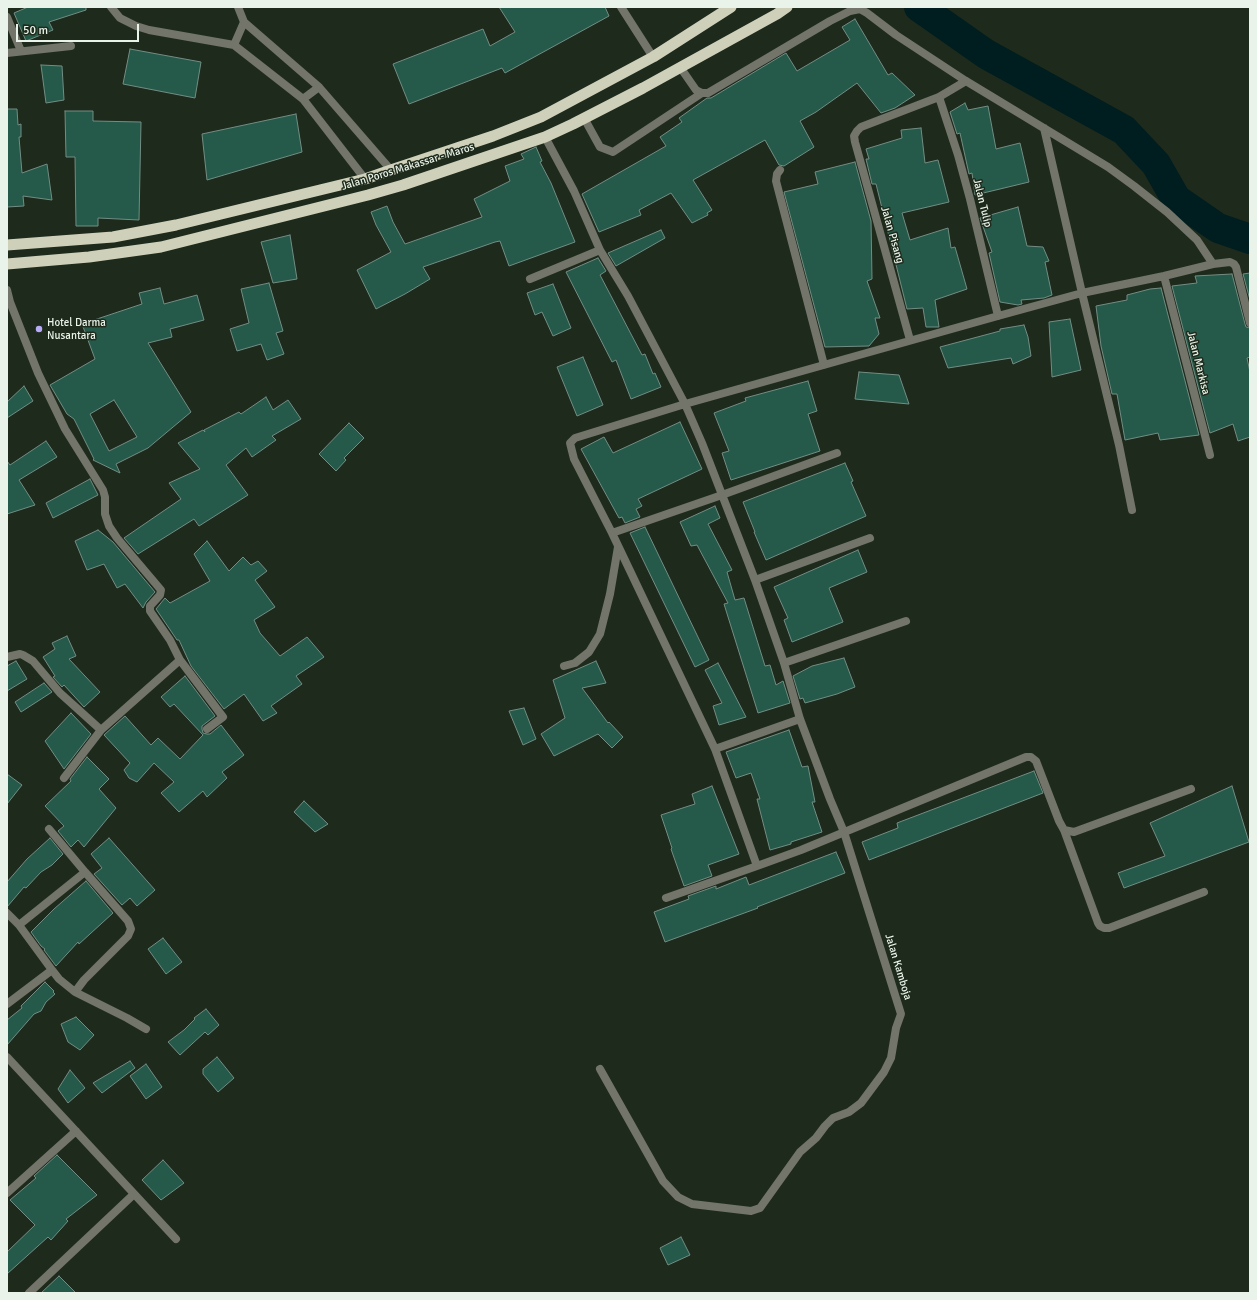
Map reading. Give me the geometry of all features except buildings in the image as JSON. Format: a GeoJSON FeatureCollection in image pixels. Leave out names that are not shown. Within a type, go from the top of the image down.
{"type":"FeatureCollection","features":[{"type":"Feature","properties":{"kind":"highway","name":"Jalan Poros Makassar - Maros"},"geometry":{"type":"LineString","coordinates":[[7,245],[113,237],[176,225],[365,178],[391,170],[493,136],[541,117],[653,57],[731,7]]}},
{"type":"Feature","properties":{"kind":"highway","name":"Jalan Poros Makassar - Maros"},"geometry":{"type":"LineString","coordinates":[[7,264],[89,257],[161,247],[368,195],[410,182],[545,137],[643,88],[680,66],[778,14],[787,7]]}},
{"type":"Feature","properties":{"kind":"street"},"geometry":{"type":"LineString","coordinates":[[111,7],[120,18],[136,26],[149,30],[234,45],[302,98],[365,178]]}},
{"type":"Feature","properties":{"kind":"street"},"geometry":{"type":"LineString","coordinates":[[238,7],[244,22],[319,87],[391,170]]}},
{"type":"Feature","properties":{"kind":"street"},"geometry":{"type":"LineString","coordinates":[[621,7],[653,57]]}},
{"type":"Feature","properties":{"kind":"street"},"geometry":{"type":"LineString","coordinates":[[680,66],[696,90],[702,93],[708,93],[849,9],[860,9],[896,35],[966,81],[1108,167],[1167,212],[1197,240],[1213,264]]}},
{"type":"Feature","properties":{"kind":"street"},"geometry":{"type":"LineString","coordinates":[[7,17],[21,51]]}},
{"type":"Feature","properties":{"kind":"street"},"geometry":{"type":"LineString","coordinates":[[234,45],[244,22]]}},
{"type":"Feature","properties":{"kind":"street"},"geometry":{"type":"LineString","coordinates":[[7,53],[71,46]]}},
{"type":"Feature","properties":{"kind":"street"},"geometry":{"type":"LineString","coordinates":[[939,97],[966,81]]}},
{"type":"Feature","properties":{"kind":"street"},"geometry":{"type":"LineString","coordinates":[[302,98],[319,87]]}},
{"type":"Feature","properties":{"kind":"street"},"geometry":{"type":"LineString","coordinates":[[584,118],[600,148],[613,152],[702,93]]}},
{"type":"Feature","properties":{"kind":"street","name":"Jalan Pisang"},"geometry":{"type":"LineString","coordinates":[[910,340],[854,136],[861,127],[939,97]]}},
{"type":"Feature","properties":{"kind":"street","name":"Jalan Tulip"},"geometry":{"type":"LineString","coordinates":[[939,97],[958,155],[970,199],[998,316]]}},
{"type":"Feature","properties":{"kind":"street"},"geometry":{"type":"LineString","coordinates":[[1044,128],[1119,445],[1132,510]]}},
{"type":"Feature","properties":{"kind":"street","name":"Jalan Kamboja"},"geometry":{"type":"LineString","coordinates":[[545,137],[574,191],[600,250],[628,296],[685,404],[702,443],[755,580],[784,663],[800,719],[844,832],[901,1014],[896,1028],[891,1058],[884,1072],[861,1103],[849,1112],[833,1118],[816,1138],[800,1152],[760,1208],[751,1211],[692,1204],[678,1197],[663,1181],[600,1069]]}},
{"type":"Feature","properties":{"kind":"street"},"geometry":{"type":"LineString","coordinates":[[780,170],[777,174],[776,181],[824,365]]}},
{"type":"Feature","properties":{"kind":"street"},"geometry":{"type":"LineString","coordinates":[[530,279],[600,250]]}},
{"type":"Feature","properties":{"kind":"street"},"geometry":{"type":"LineString","coordinates":[[757,866],[715,749],[612,533],[574,460],[570,443],[575,438],[685,404],[910,340],[1082,293],[1213,264],[1230,262],[1234,264],[1238,273],[1250,323]]}},
{"type":"Feature","properties":{"kind":"street","name":"Jalan Markisa"},"geometry":{"type":"LineString","coordinates":[[1164,276],[1210,455]]}},
{"type":"Feature","properties":{"kind":"street"},"geometry":{"type":"LineString","coordinates":[[7,290],[10,302],[38,373],[66,429],[103,490],[105,497],[105,514],[109,526],[117,538],[161,590],[160,595],[150,606],[150,611],[170,640],[180,660],[223,717],[207,729]]}},
{"type":"Feature","properties":{"kind":"street"},"geometry":{"type":"LineString","coordinates":[[612,533],[837,453]]}},
{"type":"Feature","properties":{"kind":"street"},"geometry":{"type":"LineString","coordinates":[[755,580],[870,538]]}},
{"type":"Feature","properties":{"kind":"street"},"geometry":{"type":"LineString","coordinates":[[564,666],[575,663],[590,652],[600,634],[610,594],[618,547]]}},
{"type":"Feature","properties":{"kind":"street"},"geometry":{"type":"LineString","coordinates":[[784,663],[906,621]]}},
{"type":"Feature","properties":{"kind":"street"},"geometry":{"type":"LineString","coordinates":[[7,657],[20,654],[33,661],[60,694],[101,730]]}},
{"type":"Feature","properties":{"kind":"street"},"geometry":{"type":"LineString","coordinates":[[64,778],[101,730],[180,660]]}},
{"type":"Feature","properties":{"kind":"street"},"geometry":{"type":"LineString","coordinates":[[715,749],[800,719]]}},
{"type":"Feature","properties":{"kind":"street"},"geometry":{"type":"LineString","coordinates":[[666,898],[801,850],[1026,757],[1031,757],[1036,761],[1100,926],[1109,928],[1204,892]]}},
{"type":"Feature","properties":{"kind":"street"},"geometry":{"type":"LineString","coordinates":[[1064,830],[1074,832],[1191,789]]}},
{"type":"Feature","properties":{"kind":"street"},"geometry":{"type":"LineString","coordinates":[[49,829],[128,921],[131,929],[128,936],[84,980],[75,992]]}},
{"type":"Feature","properties":{"kind":"street"},"geometry":{"type":"LineString","coordinates":[[19,925],[85,872]]}},
{"type":"Feature","properties":{"kind":"street"},"geometry":{"type":"LineString","coordinates":[[7,913],[19,925],[59,979],[75,992],[146,1029]]}},
{"type":"Feature","properties":{"kind":"street"},"geometry":{"type":"LineString","coordinates":[[7,1004],[52,970]]}},
{"type":"Feature","properties":{"kind":"street"},"geometry":{"type":"LineString","coordinates":[[7,1057],[176,1239]]}},
{"type":"Feature","properties":{"kind":"street"},"geometry":{"type":"LineString","coordinates":[[7,1193],[76,1132]]}},
{"type":"Feature","properties":{"kind":"street"},"geometry":{"type":"LineString","coordinates":[[29,1293],[134,1194]]}},
{"type":"Feature","properties":{"kind":"waterway"},"geometry":{"type":"LineString","coordinates":[[919,7],[986,54],[1124,130],[1156,164],[1176,199],[1218,228],[1250,239]]}},
{"type":"Feature","properties":{"kind":"place","name":"Hotel Darma Nusantara"},"geometry":{"type":"Point","coordinates":[39,329]}}]}
